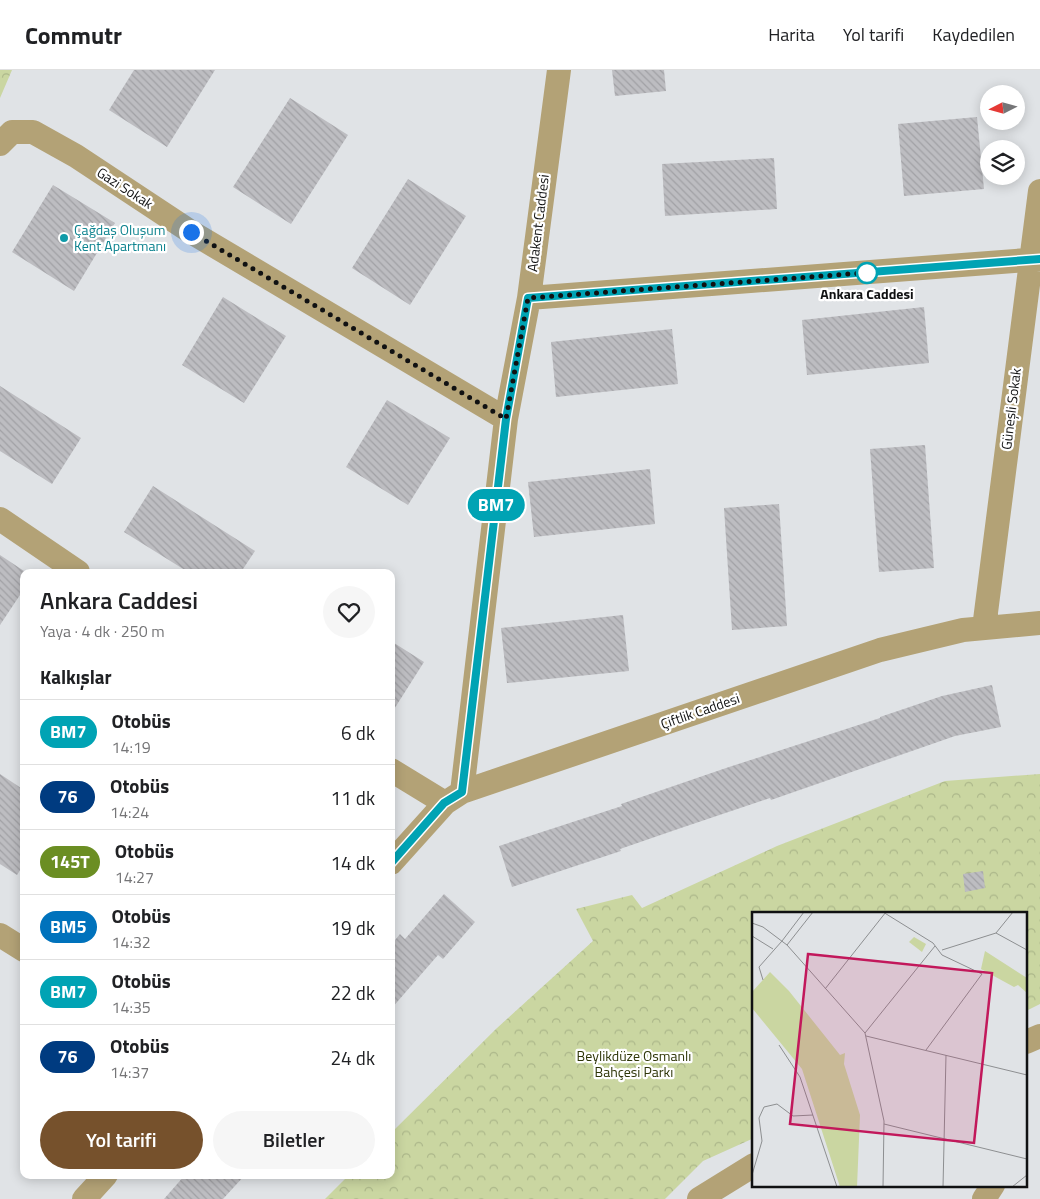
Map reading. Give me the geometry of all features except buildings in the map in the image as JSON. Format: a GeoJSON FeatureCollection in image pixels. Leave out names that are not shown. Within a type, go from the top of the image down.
{"type":"FeatureCollection","features":[{"type":"Feature","properties":{"kind":"street","name":"Adakent Caddesi"},"geometry":{"type":"LineString","coordinates":[[453,797],[506,419],[528,298],[558,70]]}},
{"type":"Feature","properties":{"kind":"street","name":"Gazi Sokak"},"geometry":{"type":"LineString","coordinates":[[0,144],[12,132],[33,132],[76,156],[191,232],[506,419]]}},
{"type":"Feature","properties":{"kind":"street","name":"Güneşli Sokak"},"geometry":{"type":"LineString","coordinates":[[984,628],[1035,260],[1040,191]]}},
{"type":"Feature","properties":{"kind":"street"},"geometry":{"type":"LineString","coordinates":[[528,298],[1035,260]]}},
{"type":"Feature","properties":{"kind":"street"},"geometry":{"type":"LineString","coordinates":[[0,519],[74,569]]}},
{"type":"Feature","properties":{"kind":"street","name":"Çiftlik Caddesi"},"geometry":{"type":"LineString","coordinates":[[395,858],[453,797],[880,650],[963,630],[1040,623]]}},
{"type":"Feature","properties":{"kind":"street"},"geometry":{"type":"LineString","coordinates":[[395,772],[453,797]]}},
{"type":"Feature","properties":{"kind":"street"},"geometry":{"type":"LineString","coordinates":[[0,935],[20,948]]}},
{"type":"Feature","properties":{"kind":"street"},"geometry":{"type":"LineString","coordinates":[[1028,1041],[1040,1036]]}},
{"type":"Feature","properties":{"kind":"street"},"geometry":{"type":"LineString","coordinates":[[699,1199],[752,1166]]}},
{"type":"Feature","properties":{"kind":"street"},"geometry":{"type":"LineString","coordinates":[[84,1199],[102,1179]]}},
{"type":"Feature","properties":{"kind":"street"},"geometry":{"type":"LineString","coordinates":[[984,1199],[992,1186]]}},
{"type":"Feature","properties":{"kind":"green space"},"geometry":{"type":"Polygon","coordinates":[[[0,70],[12,70],[0,98],[0,70]]]}},
{"type":"Feature","properties":{"kind":"green space","name":"Beylikdüze Osmanlı Bahçesi Parkı"},"geometry":{"type":"Polygon","coordinates":[[[1040,774],[1040,1004],[1028,1010],[1028,912],[752,912],[752,1139],[703,1161],[665,1199],[325,1199],[345,1179],[395,1179],[395,1129],[497,1028],[593,941],[576,909],[632,895],[642,908],[777,846],[945,781],[1040,774]]]}},
{"type":"Feature","properties":{"kind":"bus line","name":"BM7"},"geometry":{"type":"LineString","coordinates":[[395,858],[444,803],[462,792],[506,419],[528,298],[1040,259]]}},
{"type":"Feature","properties":{"kind":"place","name":"Çağdaş Oluşum Kent Apartmanı"},"geometry":{"type":"Point","coordinates":[64,238]}},
{"type":"Feature","properties":{"kind":"place","name":"Ankara Caddesi"},"geometry":{"type":"Point","coordinates":[867,273]}},
{"type":"Feature","properties":{"kind":"route"},"geometry":{"type":"LineString","coordinates":[[191,232],[506,419],[528,298],[876,272],[867,273]]}}]}
